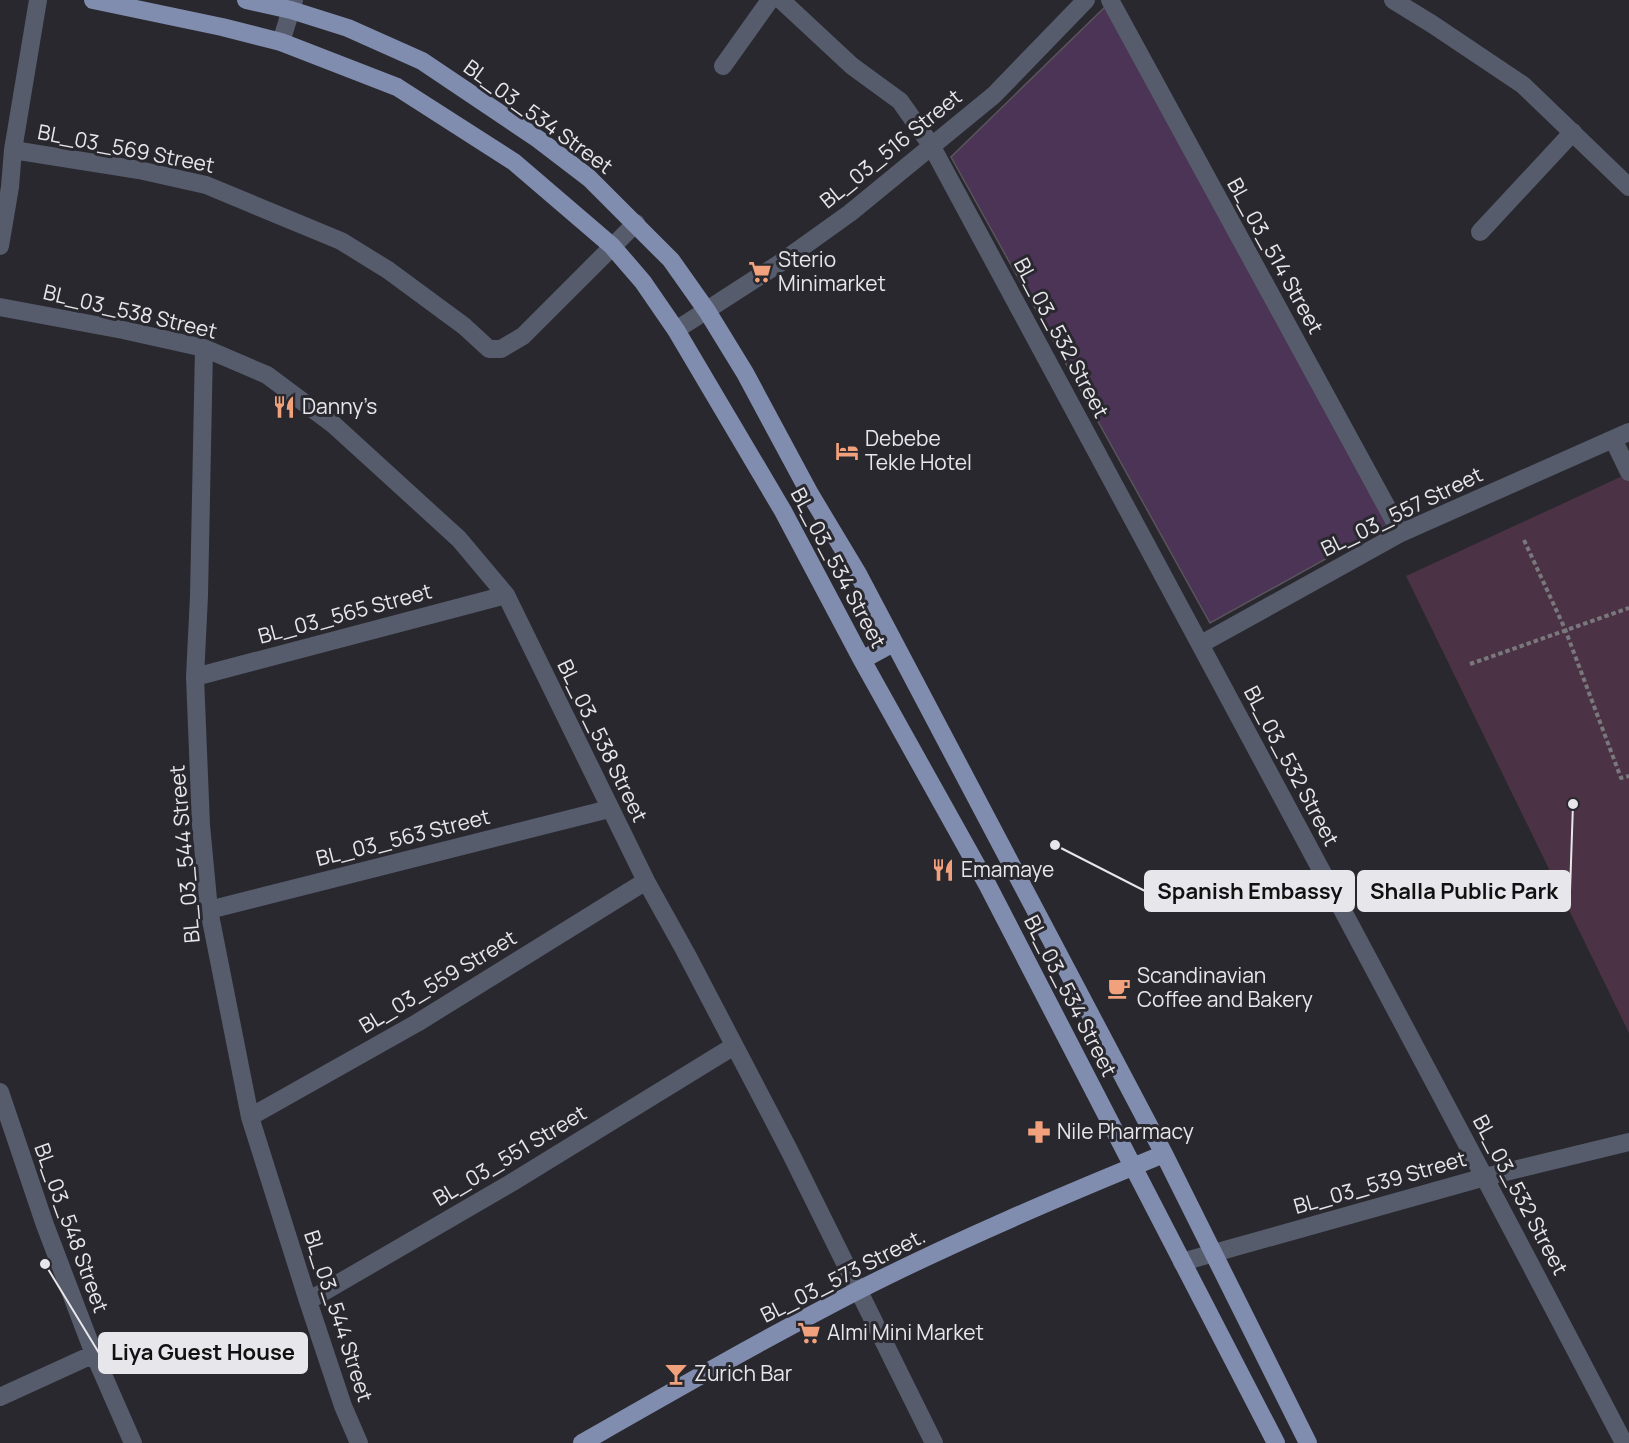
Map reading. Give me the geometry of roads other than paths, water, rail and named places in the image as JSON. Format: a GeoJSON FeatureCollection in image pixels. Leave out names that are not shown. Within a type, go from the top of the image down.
{"type":"FeatureCollection","features":[{"type":"Feature","properties":{"kind":"main road","name":"BL_03_534 Street"},"geometry":{"type":"LineString","coordinates":[[93,0],[281,42],[397,87],[514,162],[612,246],[643,282],[676,330],[783,511],[862,660],[987,884],[1276,1443]]}},
{"type":"Feature","properties":{"kind":"main road","name":"BL_03_534 Street"},"geometry":{"type":"LineString","coordinates":[[246,0],[293,5],[422,61],[538,139],[589,178],[671,260],[707,311],[745,373],[810,494],[858,574],[1164,1154],[1308,1443]]}},
{"type":"Feature","properties":{"kind":"main road"},"geometry":{"type":"LineString","coordinates":[[862,660],[893,643]]}},
{"type":"Feature","properties":{"kind":"main road","name":"BL_03_573 Street."},"geometry":{"type":"LineString","coordinates":[[582,1443],[857,1291],[984,1231],[1164,1154]]}},
{"type":"Feature","properties":{"kind":"street"},"geometry":{"type":"LineString","coordinates":[[0,246],[10,187],[12,150],[38,0]]}},
{"type":"Feature","properties":{"kind":"street"},"geometry":{"type":"LineString","coordinates":[[723,66],[771,0]]}},
{"type":"Feature","properties":{"kind":"street","name":"BL_03_532 Street"},"geometry":{"type":"LineString","coordinates":[[781,0],[852,66],[900,101],[931,145],[1201,644],[1624,1443]]}},
{"type":"Feature","properties":{"kind":"street","name":"BL_03_516 Street"},"geometry":{"type":"LineString","coordinates":[[676,330],[780,263],[850,213],[994,95],[1086,0]]}},
{"type":"Feature","properties":{"kind":"street","name":"BL_03_514 Street"},"geometry":{"type":"LineString","coordinates":[[1110,0],[1401,533]]}},
{"type":"Feature","properties":{"kind":"street"},"geometry":{"type":"LineString","coordinates":[[1393,0],[1523,85],[1629,187]]}},
{"type":"Feature","properties":{"kind":"street"},"geometry":{"type":"LineString","coordinates":[[281,42],[293,5]]}},
{"type":"Feature","properties":{"kind":"street"},"geometry":{"type":"LineString","coordinates":[[1480,232],[1573,132]]}},
{"type":"Feature","properties":{"kind":"street","name":"BL_03_569 Street"},"geometry":{"type":"LineString","coordinates":[[12,150],[138,170],[206,185],[276,213],[341,241],[388,270],[464,326],[489,349],[501,349],[523,336],[612,246]]}},
{"type":"Feature","properties":{"kind":"street"},"geometry":{"type":"LineString","coordinates":[[612,246],[636,223]]}},
{"type":"Feature","properties":{"kind":"street","name":"BL_03_538 Street"},"geometry":{"type":"LineString","coordinates":[[0,307],[204,348],[267,375],[334,425],[459,539],[506,595],[645,881],[789,1150],[934,1443]]}},
{"type":"Feature","properties":{"kind":"street","name":"BL_03_544 Street"},"geometry":{"type":"LineString","coordinates":[[204,348],[195,677],[201,825],[209,910],[250,1117],[343,1406],[359,1443]]}},
{"type":"Feature","properties":{"kind":"street"},"geometry":{"type":"LineString","coordinates":[[1621,436],[1629,472]]}},
{"type":"Feature","properties":{"kind":"street","name":"BL_03_557 Street"},"geometry":{"type":"LineString","coordinates":[[1201,644],[1401,533],[1621,436]]}},
{"type":"Feature","properties":{"kind":"street","name":"BL_03_565 Street"},"geometry":{"type":"LineString","coordinates":[[195,677],[506,595]]}},
{"type":"Feature","properties":{"kind":"street","name":"BL_03_563 Street"},"geometry":{"type":"LineString","coordinates":[[209,910],[609,809]]}},
{"type":"Feature","properties":{"kind":"street","name":"BL_03_559 Street"},"geometry":{"type":"LineString","coordinates":[[250,1117],[417,1023],[645,881]]}},
{"type":"Feature","properties":{"kind":"street","name":"BL_03_551 Street"},"geometry":{"type":"LineString","coordinates":[[308,1301],[511,1183],[734,1046]]}},
{"type":"Feature","properties":{"kind":"street","name":"BL_03_548 Street"},"geometry":{"type":"LineString","coordinates":[[1,1100],[45,1226],[127,1441]]}},
{"type":"Feature","properties":{"kind":"street","name":"BL_03_539 Street"},"geometry":{"type":"LineString","coordinates":[[1182,1262],[1485,1177],[1629,1142]]}},
{"type":"Feature","properties":{"kind":"street"},"geometry":{"type":"LineString","coordinates":[[0,1397],[94,1354]]}},
{"type":"Feature","properties":{"kind":"place","name":"Sterio Minimarket"},"geometry":{"type":"Point","coordinates":[760,272]}},
{"type":"Feature","properties":{"kind":"place","name":"Danny’s"},"geometry":{"type":"Point","coordinates":[284,407]}},
{"type":"Feature","properties":{"kind":"place","name":"Debebe Tekle Hotel"},"geometry":{"type":"Point","coordinates":[847,451]}},
{"type":"Feature","properties":{"kind":"place","name":"Shalla Public Park"},"geometry":{"type":"Point","coordinates":[1573,804]}},
{"type":"Feature","properties":{"kind":"place","name":"Spanish Embassy"},"geometry":{"type":"Point","coordinates":[1055,845]}},
{"type":"Feature","properties":{"kind":"place","name":"Emamaye"},"geometry":{"type":"Point","coordinates":[943,870]}},
{"type":"Feature","properties":{"kind":"place","name":"Scandinavian Coffee and Bakery"},"geometry":{"type":"Point","coordinates":[1119,988]}},
{"type":"Feature","properties":{"kind":"place","name":"Nile Pharmacy"},"geometry":{"type":"Point","coordinates":[1039,1132]}},
{"type":"Feature","properties":{"kind":"place","name":"Liya Guest House"},"geometry":{"type":"Point","coordinates":[45,1264]}},
{"type":"Feature","properties":{"kind":"place","name":"Almi Mini Market"},"geometry":{"type":"Point","coordinates":[809,1333]}},
{"type":"Feature","properties":{"kind":"place","name":"Zurich Bar"},"geometry":{"type":"Point","coordinates":[676,1374]}}]}
